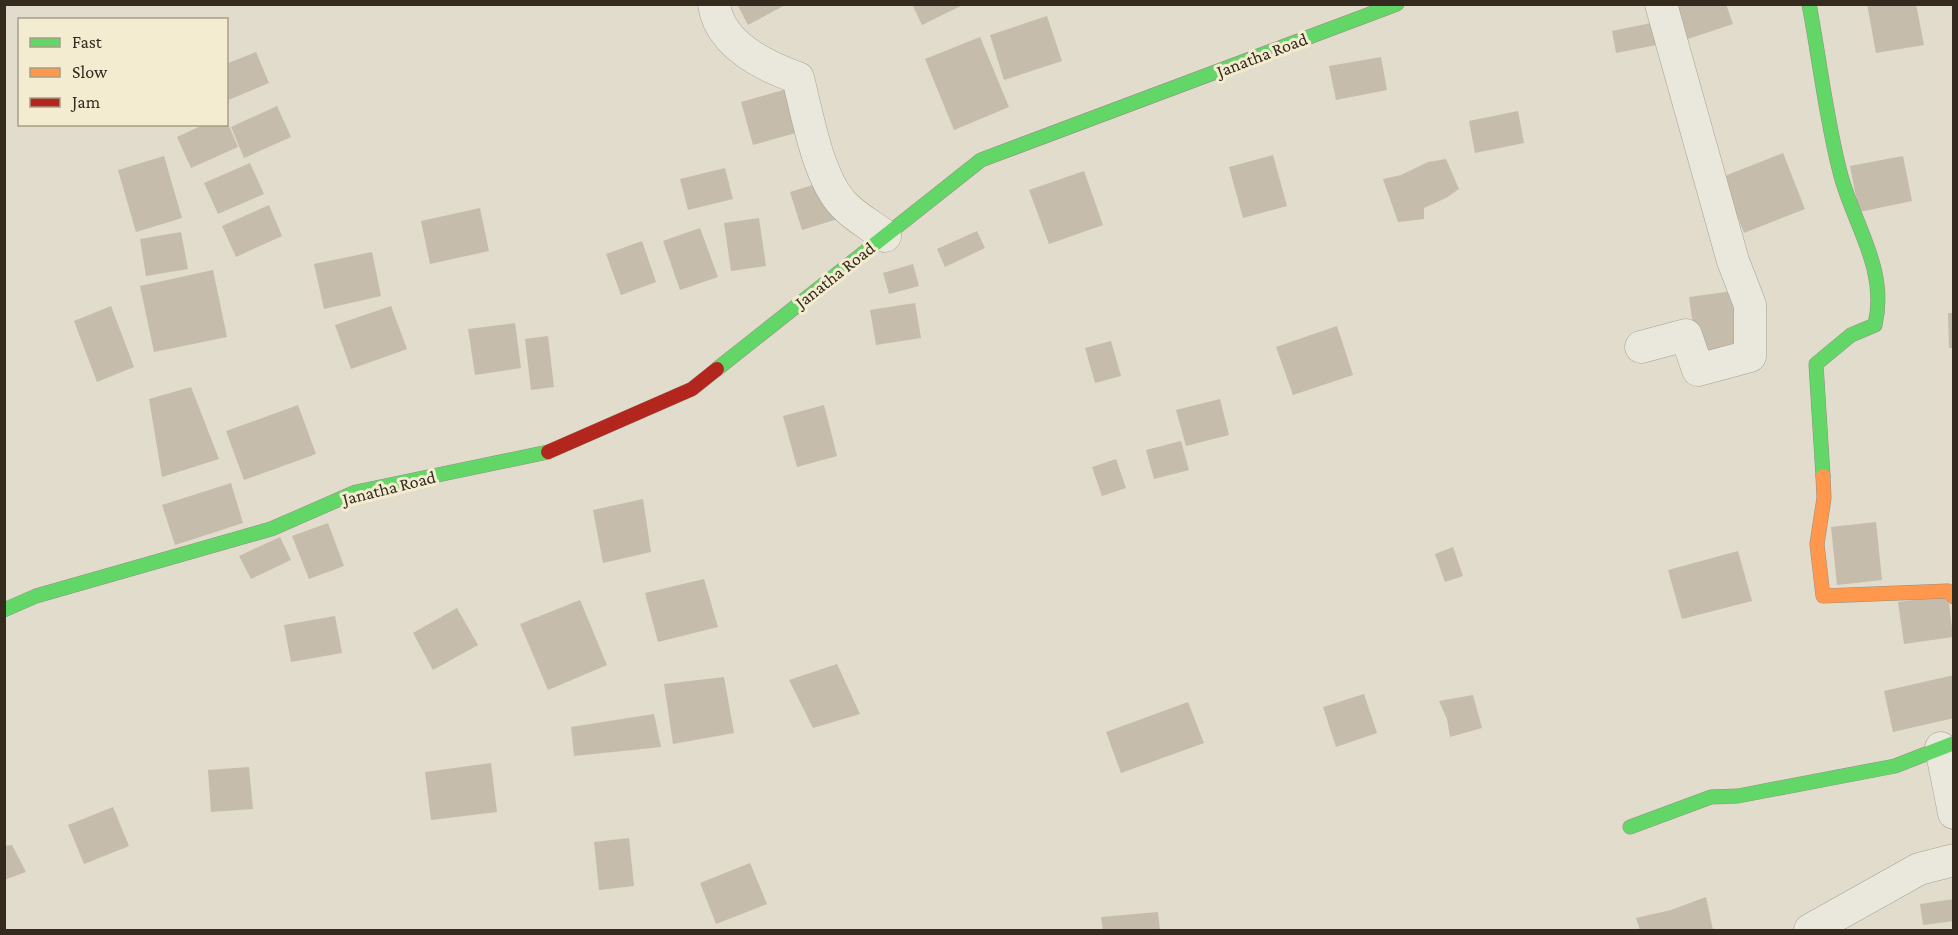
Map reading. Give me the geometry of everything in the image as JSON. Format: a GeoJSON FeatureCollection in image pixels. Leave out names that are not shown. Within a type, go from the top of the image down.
{"type":"FeatureCollection","features":[{"type":"Feature","properties":{"kind":"street"},"geometry":{"type":"LineString","coordinates":[[714,4],[716,19],[733,40],[764,66],[798,78],[820,164],[843,204],[885,236]]}},
{"type":"Feature","properties":{"kind":"street","name":"Janatha Road"},"geometry":{"type":"LineString","coordinates":[[4,610],[36,596],[271,529],[357,492],[554,451],[692,389],[981,160],[1397,4]]}},
{"type":"Feature","properties":{"kind":"street"},"geometry":{"type":"LineString","coordinates":[[1641,347],[1686,335],[1698,370],[1750,356],[1750,305],[1733,261],[1661,4]]}},
{"type":"Feature","properties":{"kind":"street"},"geometry":{"type":"LineString","coordinates":[[1809,4],[1841,177],[1857,222],[1868,242],[1881,309],[1875,325],[1851,335],[1816,364],[1824,498],[1818,544],[1824,586],[1823,596],[1948,591],[1953,597]]}},
{"type":"Feature","properties":{"kind":"street"},"geometry":{"type":"LineString","coordinates":[[1630,827],[1711,797],[1738,796],[1895,766],[1947,746],[1953,813]]}},
{"type":"Feature","properties":{"kind":"street"},"geometry":{"type":"LineString","coordinates":[[1810,930],[1919,869],[1953,860]]}},
{"type":"Feature","properties":{"kind":"building"},"geometry":{"type":"Polygon","coordinates":[[[737,4],[787,4],[748,25],[737,4]]]}},
{"type":"Feature","properties":{"kind":"building"},"geometry":{"type":"Polygon","coordinates":[[[912,4],[965,4],[922,25],[912,4]]]}},
{"type":"Feature","properties":{"kind":"building"},"geometry":{"type":"Polygon","coordinates":[[[1667,4],[1726,4],[1733,24],[1679,42],[1667,4]]]}},
{"type":"Feature","properties":{"kind":"building"},"geometry":{"type":"Polygon","coordinates":[[[1867,4],[1916,4],[1924,45],[1876,53],[1867,4]]]}},
{"type":"Feature","properties":{"kind":"building"},"geometry":{"type":"Polygon","coordinates":[[[1047,16],[1062,61],[1004,80],[990,35],[1047,16]]]}},
{"type":"Feature","properties":{"kind":"building"},"geometry":{"type":"Polygon","coordinates":[[[1651,23],[1656,45],[1616,53],[1612,31],[1651,23]]]}},
{"type":"Feature","properties":{"kind":"building"},"geometry":{"type":"Polygon","coordinates":[[[980,37],[1009,107],[954,130],[925,59],[980,37]]]}},
{"type":"Feature","properties":{"kind":"building"},"geometry":{"type":"Polygon","coordinates":[[[256,52],[269,83],[228,100],[228,63],[256,52]]]}},
{"type":"Feature","properties":{"kind":"building"},"geometry":{"type":"Polygon","coordinates":[[[1381,57],[1387,90],[1336,100],[1329,66],[1381,57]]]}},
{"type":"Feature","properties":{"kind":"building"},"geometry":{"type":"Polygon","coordinates":[[[794,87],[806,130],[753,145],[741,102],[794,87]]]}},
{"type":"Feature","properties":{"kind":"building"},"geometry":{"type":"Polygon","coordinates":[[[277,106],[291,137],[244,158],[231,127],[277,106]]]}},
{"type":"Feature","properties":{"kind":"building"},"geometry":{"type":"Polygon","coordinates":[[[1518,111],[1524,143],[1475,153],[1469,121],[1518,111]]]}},
{"type":"Feature","properties":{"kind":"building"},"geometry":{"type":"Polygon","coordinates":[[[228,124],[238,147],[191,168],[177,137],[201,126],[228,126],[228,124]]]}},
{"type":"Feature","properties":{"kind":"building"},"geometry":{"type":"Polygon","coordinates":[[[1783,153],[1805,209],[1744,233],[1722,177],[1783,153]]]}},
{"type":"Feature","properties":{"kind":"building"},"geometry":{"type":"Polygon","coordinates":[[[1273,155],[1287,206],[1243,218],[1229,167],[1273,155]]]}},
{"type":"Feature","properties":{"kind":"building"},"geometry":{"type":"Polygon","coordinates":[[[164,156],[182,218],[136,232],[118,170],[164,156]]]}},
{"type":"Feature","properties":{"kind":"building"},"geometry":{"type":"Polygon","coordinates":[[[1903,156],[1912,201],[1859,212],[1850,166],[1903,156]]]}},
{"type":"Feature","properties":{"kind":"building"},"geometry":{"type":"Polygon","coordinates":[[[1446,159],[1459,189],[1424,208],[1424,219],[1398,222],[1383,179],[1401,175],[1428,162],[1446,159]]]}},
{"type":"Feature","properties":{"kind":"building"},"geometry":{"type":"Polygon","coordinates":[[[250,163],[264,194],[218,214],[204,183],[250,163]]]}},
{"type":"Feature","properties":{"kind":"building"},"geometry":{"type":"Polygon","coordinates":[[[725,168],[733,199],[688,210],[680,179],[725,168]]]}},
{"type":"Feature","properties":{"kind":"building"},"geometry":{"type":"Polygon","coordinates":[[[1084,171],[1103,225],[1049,244],[1029,190],[1084,171]]]}},
{"type":"Feature","properties":{"kind":"building"},"geometry":{"type":"Polygon","coordinates":[[[829,180],[841,218],[802,230],[790,192],[829,180]]]}},
{"type":"Feature","properties":{"kind":"building"},"geometry":{"type":"Polygon","coordinates":[[[269,205],[282,236],[236,257],[222,226],[269,205]]]}},
{"type":"Feature","properties":{"kind":"building"},"geometry":{"type":"Polygon","coordinates":[[[480,208],[489,251],[430,264],[421,221],[480,208]]]}},
{"type":"Feature","properties":{"kind":"building"},"geometry":{"type":"Polygon","coordinates":[[[759,218],[766,266],[731,271],[724,223],[759,218]]]}},
{"type":"Feature","properties":{"kind":"building"},"geometry":{"type":"Polygon","coordinates":[[[700,228],[718,277],[680,290],[663,241],[700,228]]]}},
{"type":"Feature","properties":{"kind":"building"},"geometry":{"type":"Polygon","coordinates":[[[977,231],[985,248],[945,267],[937,249],[977,231]]]}},
{"type":"Feature","properties":{"kind":"building"},"geometry":{"type":"Polygon","coordinates":[[[181,232],[188,269],[146,276],[140,239],[181,232]]]}},
{"type":"Feature","properties":{"kind":"building"},"geometry":{"type":"Polygon","coordinates":[[[642,241],[656,282],[621,295],[606,254],[642,241]]]}},
{"type":"Feature","properties":{"kind":"building"},"geometry":{"type":"Polygon","coordinates":[[[372,252],[381,296],[324,309],[314,264],[372,252]]]}},
{"type":"Feature","properties":{"kind":"building"},"geometry":{"type":"Polygon","coordinates":[[[913,264],[919,286],[889,294],[883,273],[913,264]]]}},
{"type":"Feature","properties":{"kind":"building"},"geometry":{"type":"Polygon","coordinates":[[[213,270],[227,337],[154,352],[140,286],[213,270]]]}},
{"type":"Feature","properties":{"kind":"building"},"geometry":{"type":"Polygon","coordinates":[[[1733,291],[1742,355],[1698,361],[1689,297],[1733,291]]]}},
{"type":"Feature","properties":{"kind":"building"},"geometry":{"type":"Polygon","coordinates":[[[915,303],[921,338],[876,345],[870,310],[915,303]]]}},
{"type":"Feature","properties":{"kind":"building"},"geometry":{"type":"Polygon","coordinates":[[[111,306],[134,367],[97,382],[74,321],[111,306]]]}},
{"type":"Feature","properties":{"kind":"building"},"geometry":{"type":"Polygon","coordinates":[[[391,306],[407,349],[351,369],[335,325],[391,306]]]}},
{"type":"Feature","properties":{"kind":"building"},"geometry":{"type":"Polygon","coordinates":[[[1948,313],[1954,313],[1954,348],[1949,348],[1948,313]]]}},
{"type":"Feature","properties":{"kind":"building"},"geometry":{"type":"Polygon","coordinates":[[[515,323],[521,368],[475,375],[468,329],[515,323]]]}},
{"type":"Feature","properties":{"kind":"building"},"geometry":{"type":"Polygon","coordinates":[[[1337,326],[1353,375],[1293,395],[1276,347],[1337,326]]]}},
{"type":"Feature","properties":{"kind":"building"},"geometry":{"type":"Polygon","coordinates":[[[548,336],[554,387],[531,390],[525,339],[548,336]]]}},
{"type":"Feature","properties":{"kind":"building"},"geometry":{"type":"Polygon","coordinates":[[[1111,341],[1121,376],[1095,383],[1085,348],[1111,341]]]}},
{"type":"Feature","properties":{"kind":"building"},"geometry":{"type":"Polygon","coordinates":[[[191,387],[219,459],[162,477],[149,399],[191,387]]]}},
{"type":"Feature","properties":{"kind":"building"},"geometry":{"type":"Polygon","coordinates":[[[1220,399],[1229,435],[1186,446],[1176,410],[1220,399]]]}},
{"type":"Feature","properties":{"kind":"building"},"geometry":{"type":"Polygon","coordinates":[[[298,405],[316,454],[244,480],[226,431],[298,405]]]}},
{"type":"Feature","properties":{"kind":"building"},"geometry":{"type":"Polygon","coordinates":[[[824,405],[837,456],[797,467],[783,416],[824,405]]]}},
{"type":"Feature","properties":{"kind":"building"},"geometry":{"type":"Polygon","coordinates":[[[1181,441],[1189,470],[1154,479],[1146,450],[1181,441]]]}},
{"type":"Feature","properties":{"kind":"building"},"geometry":{"type":"Polygon","coordinates":[[[1116,459],[1126,488],[1102,496],[1092,467],[1116,459]]]}},
{"type":"Feature","properties":{"kind":"building"},"geometry":{"type":"Polygon","coordinates":[[[231,483],[243,523],[175,545],[162,505],[231,483]]]}},
{"type":"Feature","properties":{"kind":"building"},"geometry":{"type":"Polygon","coordinates":[[[643,499],[651,552],[603,563],[593,510],[643,499]]]}},
{"type":"Feature","properties":{"kind":"building"},"geometry":{"type":"Polygon","coordinates":[[[1876,522],[1882,580],[1837,585],[1831,527],[1876,522]]]}},
{"type":"Feature","properties":{"kind":"building"},"geometry":{"type":"Polygon","coordinates":[[[328,523],[344,566],[309,579],[292,536],[328,523]]]}},
{"type":"Feature","properties":{"kind":"building"},"geometry":{"type":"Polygon","coordinates":[[[280,537],[291,560],[251,579],[239,556],[280,537]]]}},
{"type":"Feature","properties":{"kind":"building"},"geometry":{"type":"Polygon","coordinates":[[[1453,547],[1463,576],[1445,582],[1435,554],[1453,547]]]}},
{"type":"Feature","properties":{"kind":"building"},"geometry":{"type":"Polygon","coordinates":[[[1738,551],[1752,601],[1682,619],[1668,570],[1738,551]]]}},
{"type":"Feature","properties":{"kind":"building"},"geometry":{"type":"Polygon","coordinates":[[[704,579],[718,627],[658,642],[645,593],[704,579]]]}},
{"type":"Feature","properties":{"kind":"building"},"geometry":{"type":"Polygon","coordinates":[[[1948,595],[1953,637],[1904,644],[1898,602],[1948,595]]]}},
{"type":"Feature","properties":{"kind":"building"},"geometry":{"type":"Polygon","coordinates":[[[580,600],[607,665],[548,690],[520,624],[580,600]]]}},
{"type":"Feature","properties":{"kind":"building"},"geometry":{"type":"Polygon","coordinates":[[[457,608],[478,645],[433,670],[413,633],[457,608]]]}},
{"type":"Feature","properties":{"kind":"building"},"geometry":{"type":"Polygon","coordinates":[[[335,616],[342,653],[291,662],[284,625],[335,616]]]}},
{"type":"Feature","properties":{"kind":"building"},"geometry":{"type":"Polygon","coordinates":[[[837,664],[860,714],[813,728],[789,680],[837,664]]]}},
{"type":"Feature","properties":{"kind":"building"},"geometry":{"type":"Polygon","coordinates":[[[1954,675],[1954,718],[1893,732],[1884,691],[1954,675]]]}},
{"type":"Feature","properties":{"kind":"building"},"geometry":{"type":"Polygon","coordinates":[[[724,677],[734,733],[673,744],[664,684],[724,677]]]}},
{"type":"Feature","properties":{"kind":"building"},"geometry":{"type":"Polygon","coordinates":[[[1364,694],[1377,733],[1336,747],[1323,707],[1364,694]]]}},
{"type":"Feature","properties":{"kind":"building"},"geometry":{"type":"Polygon","coordinates":[[[1473,695],[1482,728],[1450,737],[1447,719],[1439,701],[1473,695]]]}},
{"type":"Feature","properties":{"kind":"building"},"geometry":{"type":"Polygon","coordinates":[[[1188,702],[1204,743],[1121,773],[1106,732],[1188,702]]]}},
{"type":"Feature","properties":{"kind":"building"},"geometry":{"type":"Polygon","coordinates":[[[654,714],[661,747],[574,756],[571,727],[654,714]]]}},
{"type":"Feature","properties":{"kind":"building"},"geometry":{"type":"Polygon","coordinates":[[[491,763],[497,812],[431,820],[425,772],[491,763]]]}},
{"type":"Feature","properties":{"kind":"building"},"geometry":{"type":"Polygon","coordinates":[[[249,767],[253,809],[211,812],[208,770],[249,767]]]}},
{"type":"Feature","properties":{"kind":"building"},"geometry":{"type":"Polygon","coordinates":[[[113,807],[129,846],[84,864],[68,825],[113,807]]]}},
{"type":"Feature","properties":{"kind":"building"},"geometry":{"type":"Polygon","coordinates":[[[629,838],[634,886],[599,890],[594,842],[629,838]]]}},
{"type":"Feature","properties":{"kind":"building"},"geometry":{"type":"Polygon","coordinates":[[[12,845],[26,872],[4,880],[4,846],[12,845]]]}},
{"type":"Feature","properties":{"kind":"building"},"geometry":{"type":"Polygon","coordinates":[[[750,863],[767,904],[716,924],[700,883],[750,863]]]}},
{"type":"Feature","properties":{"kind":"building"},"geometry":{"type":"Polygon","coordinates":[[[1706,897],[1713,930],[1640,930],[1636,918],[1671,910],[1706,897]]]}},
{"type":"Feature","properties":{"kind":"building"},"geometry":{"type":"Polygon","coordinates":[[[1954,899],[1954,921],[1923,925],[1920,904],[1954,899]]]}},
{"type":"Feature","properties":{"kind":"building"},"geometry":{"type":"Polygon","coordinates":[[[1158,912],[1160,930],[1103,930],[1101,917],[1158,912]]]}},
{"type":"Feature","properties":{"kind":"traffic: fast"},"geometry":{"type":"LineString","coordinates":[[717,369],[981,160],[1397,4]]}},
{"type":"Feature","properties":{"kind":"traffic: fast"},"geometry":{"type":"LineString","coordinates":[[1809,4],[1836,155],[1847,195],[1874,267],[1878,305],[1875,325],[1851,335],[1816,364],[1823,476]]}},
{"type":"Feature","properties":{"kind":"traffic: fast"},"geometry":{"type":"LineString","coordinates":[[4,610],[36,596],[271,529],[356,492],[548,452]]}},
{"type":"Feature","properties":{"kind":"traffic: fast"},"geometry":{"type":"LineString","coordinates":[[1630,827],[1711,797],[1738,796],[1895,766],[1954,743]]}},
{"type":"Feature","properties":{"kind":"traffic: slow"},"geometry":{"type":"LineString","coordinates":[[1823,476],[1824,498],[1817,544],[1823,596],[1948,591],[1954,597]]}},
{"type":"Feature","properties":{"kind":"traffic: jam"},"geometry":{"type":"LineString","coordinates":[[548,452],[692,389],[717,369]]}}]}
